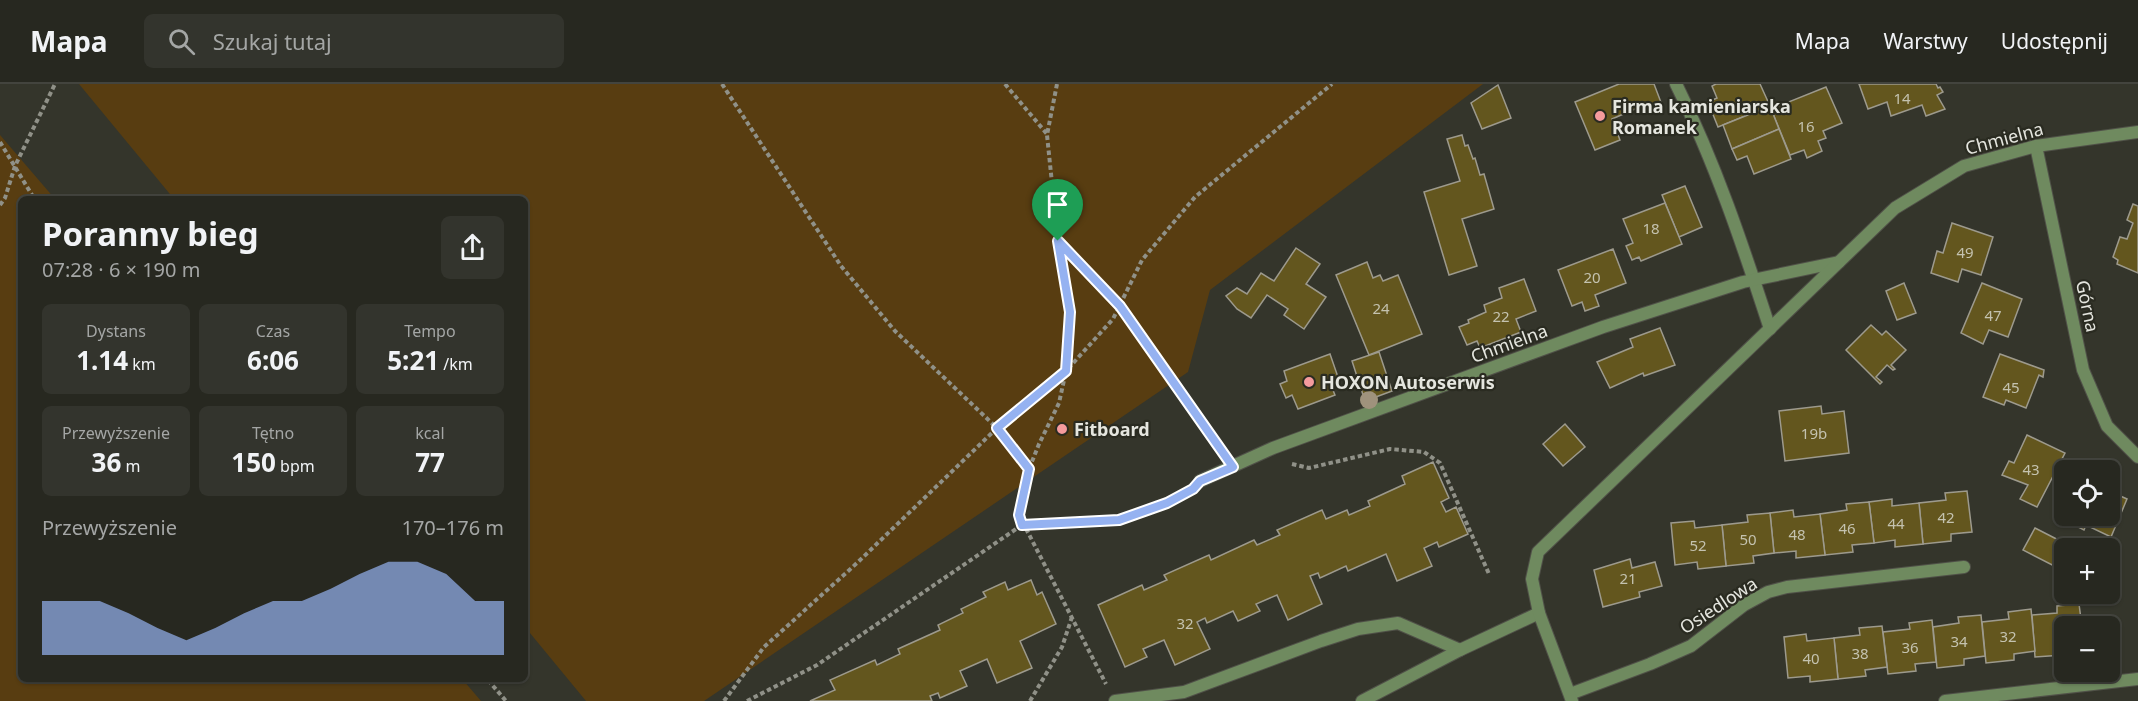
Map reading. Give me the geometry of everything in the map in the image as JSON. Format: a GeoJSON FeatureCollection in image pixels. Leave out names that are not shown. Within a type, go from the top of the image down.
{"type":"FeatureCollection","features":[{"type":"Feature","properties":{"kind":"street"},"geometry":{"type":"LineString","coordinates":[[1676,84],[1698,129],[1770,329]]}},
{"type":"Feature","properties":{"kind":"street","name":"Chmielna"},"geometry":{"type":"LineString","coordinates":[[1571,698],[1539,613],[1532,579],[1538,552],[1895,208],[1964,166],[2036,146],[2138,132]]}},
{"type":"Feature","properties":{"kind":"street","name":"Górna"},"geometry":{"type":"LineString","coordinates":[[2036,146],[2083,370],[2108,426],[2138,457]]}},
{"type":"Feature","properties":{"kind":"street","name":"Chmielna"},"geometry":{"type":"LineString","coordinates":[[1200,481],[1260,455],[1603,327],[1754,280],[1839,262]]}},
{"type":"Feature","properties":{"kind":"street","name":"Osiedlowa"},"geometry":{"type":"LineString","coordinates":[[1571,698],[1691,646],[1744,605],[1768,592],[1787,587],[1964,567]]}},
{"type":"Feature","properties":{"kind":"street"},"geometry":{"type":"LineString","coordinates":[[1362,701],[1460,650],[1539,613]]}},
{"type":"Feature","properties":{"kind":"street"},"geometry":{"type":"LineString","coordinates":[[1115,701],[1184,692],[1321,641],[1358,630],[1398,623],[1460,650]]}},
{"type":"Feature","properties":{"kind":"street"},"geometry":{"type":"LineString","coordinates":[[1945,701],[2138,679]]}},
{"type":"Feature","properties":{"kind":"path"},"geometry":{"type":"LineString","coordinates":[[0,205],[5,198],[15,166],[55,84]]}},
{"type":"Feature","properties":{"kind":"path"},"geometry":{"type":"LineString","coordinates":[[722,84],[841,266],[895,331],[997,428],[1029,469]]}},
{"type":"Feature","properties":{"kind":"path"},"geometry":{"type":"LineString","coordinates":[[1005,84],[1047,135]]}},
{"type":"Feature","properties":{"kind":"path"},"geometry":{"type":"LineString","coordinates":[[1057,84],[1047,135],[1058,241],[1070,312],[1066,371],[1059,404],[1029,469],[1019,515],[1022,525],[1101,676]]}},
{"type":"Feature","properties":{"kind":"path"},"geometry":{"type":"LineString","coordinates":[[724,701],[764,647],[857,563],[997,428],[1066,371],[1113,320],[1142,260],[1196,197],[1332,84]]}},
{"type":"Feature","properties":{"kind":"path"},"geometry":{"type":"LineString","coordinates":[[0,142],[33,196]]}},
{"type":"Feature","properties":{"kind":"path"},"geometry":{"type":"LineString","coordinates":[[1058,241],[1120,306],[1233,467]]}},
{"type":"Feature","properties":{"kind":"path"},"geometry":{"type":"LineString","coordinates":[[1260,455],[1309,468],[1390,449],[1424,452],[1440,463],[1489,574]]}},
{"type":"Feature","properties":{"kind":"path"},"geometry":{"type":"LineString","coordinates":[[747,701],[817,665],[1022,525],[1119,520],[1167,503],[1193,489],[1200,481]]}},
{"type":"Feature","properties":{"kind":"path"},"geometry":{"type":"LineString","coordinates":[[1030,701],[1054,663],[1072,617]]}},
{"type":"Feature","properties":{"kind":"path"},"geometry":{"type":"LineString","coordinates":[[490,682],[506,701]]}},
{"type":"Feature","properties":{"kind":"shaded area"},"geometry":{"type":"Polygon","coordinates":[[[79,84],[1483,84],[1210,290],[1188,372],[704,701],[586,701],[528,631],[528,196],[172,196],[79,84]]]}},
{"type":"Feature","properties":{"kind":"shaded area"},"geometry":{"type":"Polygon","coordinates":[[[0,135],[52,196],[18,196],[18,682],[465,682],[481,701],[0,701],[0,135]]]}},
{"type":"Feature","properties":{"kind":"building","name":"Firma kamieniarska Romanek"},"geometry":{"type":"Polygon","coordinates":[[[1619,84],[1654,84],[1662,105],[1644,113],[1642,106],[1612,119],[1620,140],[1595,150],[1575,102],[1619,84]]]}},
{"type":"Feature","properties":{"kind":"building"},"geometry":{"type":"Polygon","coordinates":[[[1716,84],[1760,84],[1770,106],[1718,127],[1708,102],[1717,98],[1712,86],[1716,84]]]}},
{"type":"Feature","properties":{"kind":"building"},"geometry":{"type":"Polygon","coordinates":[[[1859,84],[1936,84],[1943,92],[1937,95],[1945,109],[1926,116],[1922,105],[1891,116],[1887,102],[1868,109],[1859,84]]]}},
{"type":"Feature","properties":{"kind":"building"},"geometry":{"type":"Polygon","coordinates":[[[1498,85],[1511,118],[1482,129],[1471,103],[1498,85]]]}},
{"type":"Feature","properties":{"kind":"building"},"geometry":{"type":"Polygon","coordinates":[[[1826,87],[1842,123],[1823,131],[1826,138],[1818,141],[1822,151],[1807,158],[1804,150],[1790,155],[1771,109],[1826,87]]]}},
{"type":"Feature","properties":{"kind":"building"},"geometry":{"type":"Polygon","coordinates":[[[1770,106],[1779,129],[1732,149],[1723,125],[1770,106]]]}},
{"type":"Feature","properties":{"kind":"building"},"geometry":{"type":"Polygon","coordinates":[[[1779,129],[1791,159],[1754,174],[1747,156],[1737,160],[1732,149],[1779,129]]]}},
{"type":"Feature","properties":{"kind":"building"},"geometry":{"type":"Polygon","coordinates":[[[1462,135],[1465,146],[1468,145],[1473,159],[1475,158],[1480,175],[1484,174],[1494,209],[1462,219],[1477,266],[1449,275],[1424,192],[1460,181],[1447,139],[1462,135]]]}},
{"type":"Feature","properties":{"kind":"building"},"geometry":{"type":"Polygon","coordinates":[[[1685,186],[1702,227],[1679,237],[1662,195],[1685,186]]]}},
{"type":"Feature","properties":{"kind":"building"},"geometry":{"type":"Polygon","coordinates":[[[1665,203],[1682,244],[1641,261],[1639,257],[1632,260],[1626,246],[1633,243],[1623,219],[1665,203]]]}},
{"type":"Feature","properties":{"kind":"building"},"geometry":{"type":"Polygon","coordinates":[[[2133,204],[2138,206],[2138,273],[2117,264],[2118,260],[2113,257],[2120,237],[2127,239],[2133,223],[2127,220],[2133,204]]]}},
{"type":"Feature","properties":{"kind":"building"},"geometry":{"type":"Polygon","coordinates":[[[1952,223],[1993,237],[1981,275],[1962,269],[1958,282],[1931,273],[1937,251],[1943,253],[1952,223]]]}},
{"type":"Feature","properties":{"kind":"building"},"geometry":{"type":"Polygon","coordinates":[[[1296,248],[1320,264],[1306,284],[1326,297],[1304,329],[1284,315],[1288,309],[1267,295],[1251,318],[1237,309],[1226,296],[1237,288],[1247,294],[1261,273],[1274,281],[1296,248]]]}},
{"type":"Feature","properties":{"kind":"building"},"geometry":{"type":"Polygon","coordinates":[[[1613,249],[1626,283],[1595,295],[1599,306],[1585,311],[1582,302],[1572,306],[1558,270],[1613,249]]]}},
{"type":"Feature","properties":{"kind":"building"},"geometry":{"type":"Polygon","coordinates":[[[1367,262],[1373,278],[1380,275],[1383,281],[1398,275],[1422,334],[1369,355],[1336,275],[1367,262]]]}},
{"type":"Feature","properties":{"kind":"building"},"geometry":{"type":"Polygon","coordinates":[[[1524,279],[1536,311],[1516,319],[1521,332],[1480,348],[1477,341],[1467,345],[1459,327],[1486,312],[1484,305],[1502,298],[1499,288],[1524,279]]]}},
{"type":"Feature","properties":{"kind":"building"},"geometry":{"type":"Polygon","coordinates":[[[1904,283],[1916,313],[1897,320],[1886,291],[1904,283]]]}},
{"type":"Feature","properties":{"kind":"building"},"geometry":{"type":"Polygon","coordinates":[[[1982,283],[2022,299],[2008,337],[1989,330],[1983,344],[1961,333],[1982,283]]]}},
{"type":"Feature","properties":{"kind":"building"},"geometry":{"type":"Polygon","coordinates":[[[1871,325],[1882,335],[1886,331],[1906,350],[1891,365],[1895,369],[1887,365],[1876,377],[1882,382],[1880,384],[1846,350],[1871,325]]]}},
{"type":"Feature","properties":{"kind":"building"},"geometry":{"type":"Polygon","coordinates":[[[1660,328],[1675,365],[1644,376],[1643,373],[1610,388],[1597,362],[1633,347],[1630,339],[1660,328]]]}},
{"type":"Feature","properties":{"kind":"building"},"geometry":{"type":"Polygon","coordinates":[[[1379,352],[1392,391],[1365,401],[1352,361],[1379,352]]]}},
{"type":"Feature","properties":{"kind":"building","name":"HOXON Autoserwis"},"geometry":{"type":"Polygon","coordinates":[[[1330,354],[1339,380],[1330,383],[1335,395],[1298,409],[1292,395],[1286,398],[1280,384],[1287,381],[1284,371],[1330,354]]]}},
{"type":"Feature","properties":{"kind":"building"},"geometry":{"type":"Polygon","coordinates":[[[2000,354],[2044,370],[2043,377],[2039,375],[2026,408],[2006,400],[2004,405],[1983,397],[2000,354]]]}},
{"type":"Feature","properties":{"kind":"building"},"geometry":{"type":"Polygon","coordinates":[[[1821,406],[1822,414],[1844,411],[1849,453],[1785,461],[1779,411],[1821,406]]]}},
{"type":"Feature","properties":{"kind":"building"},"geometry":{"type":"Polygon","coordinates":[[[1565,424],[1585,447],[1563,466],[1543,444],[1565,424]]]}},
{"type":"Feature","properties":{"kind":"building"},"geometry":{"type":"Polygon","coordinates":[[[2027,435],[2065,453],[2061,460],[2054,460],[2054,474],[2037,507],[2020,499],[2028,485],[2002,475],[2009,461],[2014,463],[2027,435]]]}},
{"type":"Feature","properties":{"kind":"building"},"geometry":{"type":"Polygon","coordinates":[[[1433,462],[1449,498],[1441,502],[1446,512],[1456,507],[1468,534],[1439,547],[1437,542],[1424,548],[1432,566],[1397,581],[1386,554],[1348,571],[1346,566],[1320,578],[1318,573],[1310,576],[1322,604],[1288,620],[1277,595],[1256,604],[1260,611],[1238,621],[1233,611],[1207,623],[1205,618],[1197,622],[1210,649],[1175,665],[1164,640],[1143,649],[1147,657],[1125,667],[1098,605],[1142,585],[1144,590],[1167,580],[1164,575],[1209,555],[1211,560],[1254,540],[1257,545],[1280,535],[1277,530],[1322,510],[1326,519],[1347,510],[1349,515],[1370,506],[1368,501],[1405,484],[1402,476],[1433,462]]]}},
{"type":"Feature","properties":{"kind":"building"},"geometry":{"type":"Polygon","coordinates":[[[1967,491],[1972,532],[1951,534],[1951,541],[1923,544],[1919,503],[1946,500],[1945,493],[1967,491]]]}},
{"type":"Feature","properties":{"kind":"building"},"geometry":{"type":"Polygon","coordinates":[[[2120,496],[2127,499],[2120,516],[2120,496]]]}},
{"type":"Feature","properties":{"kind":"building"},"geometry":{"type":"Polygon","coordinates":[[[1892,499],[1892,506],[1919,503],[1923,544],[1895,547],[1895,540],[1874,543],[1869,502],[1892,499]]]}},
{"type":"Feature","properties":{"kind":"building"},"geometry":{"type":"Polygon","coordinates":[[[1869,502],[1874,543],[1852,545],[1853,552],[1825,555],[1820,514],[1847,510],[1846,504],[1869,502]]]}},
{"type":"Feature","properties":{"kind":"building"},"geometry":{"type":"Polygon","coordinates":[[[1793,510],[1794,517],[1820,514],[1825,555],[1796,558],[1796,551],[1774,553],[1770,513],[1793,510]]]}},
{"type":"Feature","properties":{"kind":"building"},"geometry":{"type":"Polygon","coordinates":[[[1770,513],[1774,553],[1753,556],[1754,563],[1726,566],[1722,525],[1748,522],[1747,515],[1770,513]]]}},
{"type":"Feature","properties":{"kind":"building"},"geometry":{"type":"Polygon","coordinates":[[[1694,521],[1695,528],[1722,525],[1726,566],[1698,569],[1697,562],[1675,565],[1671,523],[1694,521]]]}},
{"type":"Feature","properties":{"kind":"building"},"geometry":{"type":"Polygon","coordinates":[[[2088,526],[2116,526],[2111,537],[2088,526]]]}},
{"type":"Feature","properties":{"kind":"building"},"geometry":{"type":"Polygon","coordinates":[[[2035,528],[2055,538],[2054,566],[2023,550],[2035,528]]]}},
{"type":"Feature","properties":{"kind":"building"},"geometry":{"type":"Polygon","coordinates":[[[1630,559],[1632,568],[1655,562],[1662,586],[1639,592],[1640,597],[1603,607],[1594,570],[1630,559]]]}},
{"type":"Feature","properties":{"kind":"building"},"geometry":{"type":"Polygon","coordinates":[[[1031,580],[1037,595],[1042,592],[1056,624],[1020,641],[1032,668],[997,683],[987,659],[960,671],[967,686],[940,698],[938,693],[930,696],[932,701],[810,701],[835,690],[830,680],[875,660],[877,665],[900,654],[898,649],[940,630],[938,625],[963,613],[961,609],[986,597],[983,592],[1005,582],[1008,590],[1031,580]]]}},
{"type":"Feature","properties":{"kind":"building"},"geometry":{"type":"Polygon","coordinates":[[[2079,604],[2081,616],[2054,616],[2054,656],[2035,657],[2032,615],[2057,613],[2057,606],[2079,604]]]}},
{"type":"Feature","properties":{"kind":"building"},"geometry":{"type":"Polygon","coordinates":[[[2031,609],[2035,651],[2014,654],[2014,660],[1986,663],[1982,622],[2009,619],[2008,612],[2031,609]]]}},
{"type":"Feature","properties":{"kind":"building"},"geometry":{"type":"Polygon","coordinates":[[[1981,615],[1985,656],[1964,659],[1964,665],[1937,668],[1933,627],[1959,623],[1958,617],[1981,615]]]}},
{"type":"Feature","properties":{"kind":"building"},"geometry":{"type":"Polygon","coordinates":[[[1932,620],[1936,662],[1915,664],[1916,671],[1888,674],[1883,632],[1910,629],[1909,623],[1932,620]]]}},
{"type":"Feature","properties":{"kind":"building"},"geometry":{"type":"Polygon","coordinates":[[[1882,626],[1887,667],[1865,670],[1866,676],[1838,679],[1834,638],[1860,635],[1859,628],[1882,626]]]}},
{"type":"Feature","properties":{"kind":"building"},"geometry":{"type":"Polygon","coordinates":[[[1806,634],[1807,641],[1834,638],[1838,679],[1810,682],[1810,676],[1788,678],[1784,637],[1806,634]]]}},
{"type":"Feature","properties":{"kind":"place","name":"Firma kamieniarska Romanek"},"geometry":{"type":"Point","coordinates":[1600,116]}},
{"type":"Feature","properties":{"kind":"place","name":"HOXON Autoserwis"},"geometry":{"type":"Point","coordinates":[1309,382]}},
{"type":"Feature","properties":{"kind":"place","name":"Fitboard"},"geometry":{"type":"Point","coordinates":[1062,429]}},
{"type":"Feature","properties":{"kind":"route"},"geometry":{"type":"LineString","coordinates":[[1058,241],[1120,306],[1233,467],[1200,481],[1193,489],[1167,503],[1119,520],[1022,525],[1019,515],[1029,469],[997,428],[1066,371],[1070,312],[1058,241]]}}]}
